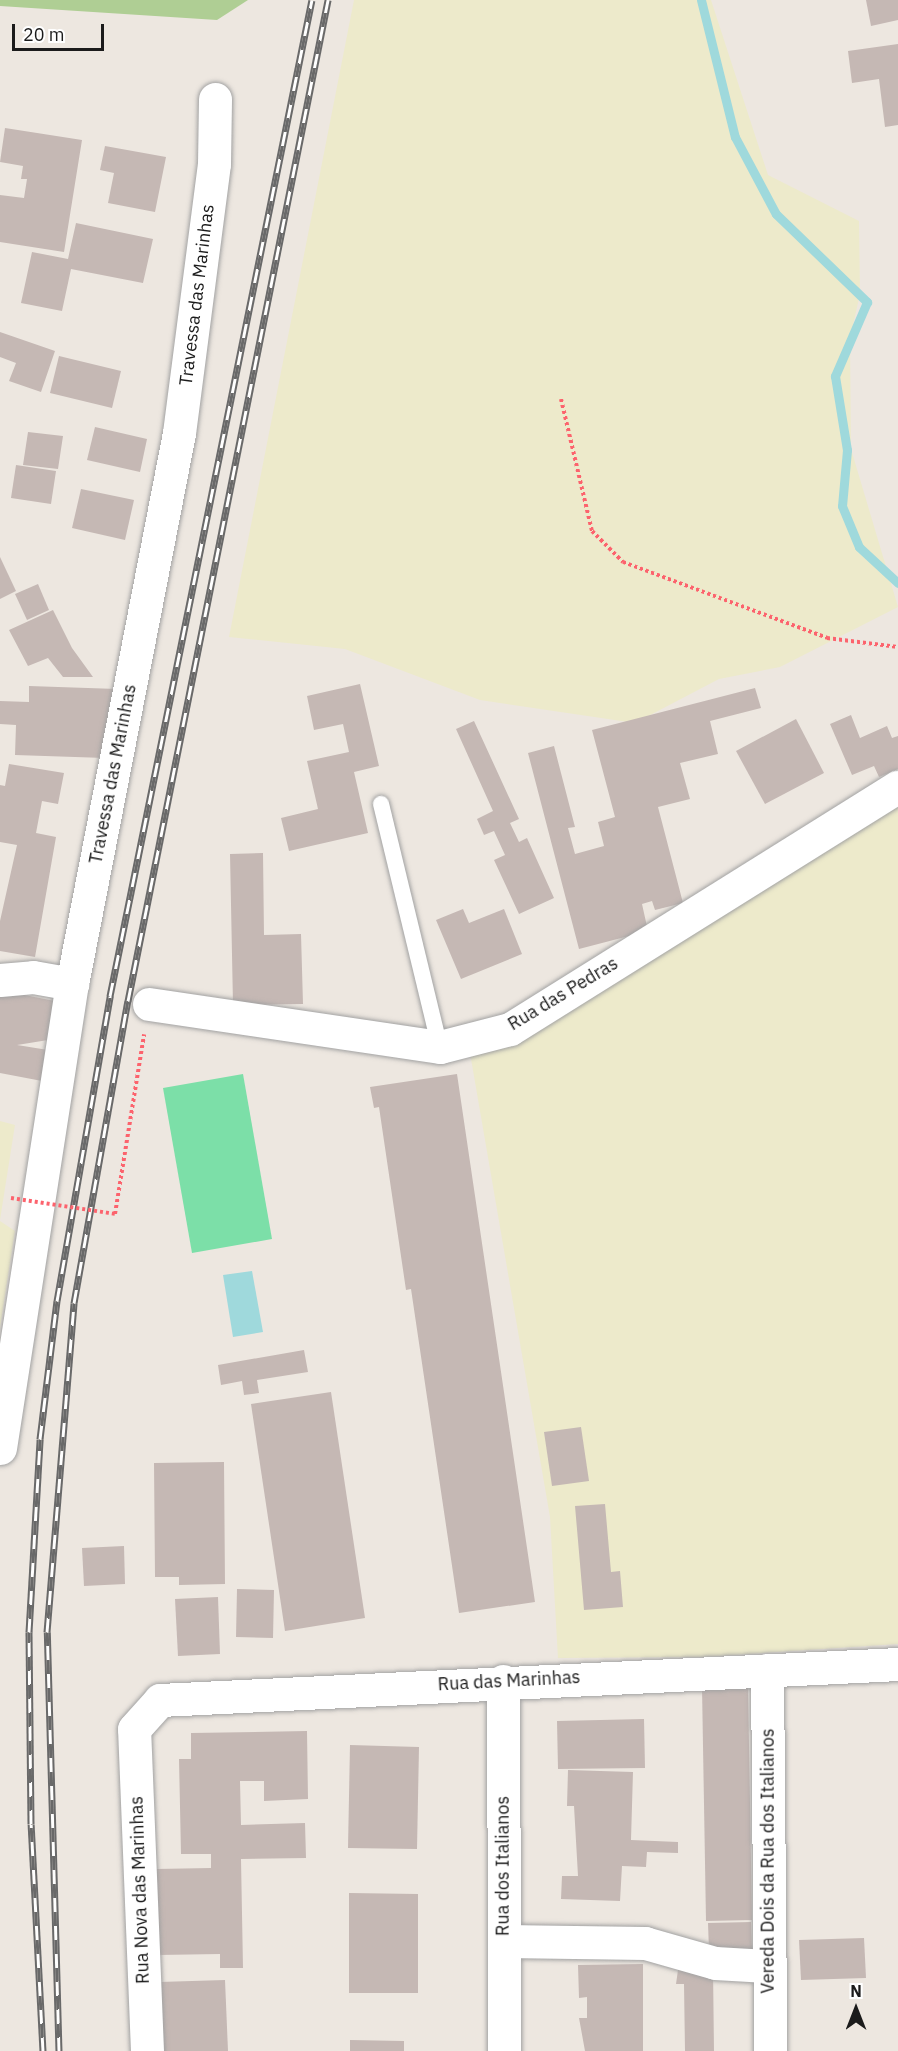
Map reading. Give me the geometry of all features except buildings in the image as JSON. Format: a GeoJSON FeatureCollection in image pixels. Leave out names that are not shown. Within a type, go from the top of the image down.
{"type":"FeatureCollection","features":[{"type":"Feature","properties":{"kind":"street","name":"Travessa das Marinhas"},"geometry":{"type":"LineString","coordinates":[[0,1448],[72,984],[179,433],[214,164],[214,99]]}},
{"type":"Feature","properties":{"kind":"street","name":"Rua das Pedras"},"geometry":{"type":"LineString","coordinates":[[149,1004],[440,1047],[510,1029],[898,787]]}},
{"type":"Feature","properties":{"kind":"street"},"geometry":{"type":"LineString","coordinates":[[0,980],[33,977],[72,984]]}},
{"type":"Feature","properties":{"kind":"street","name":"Rua das Marinhas"},"geometry":{"type":"LineString","coordinates":[[134,1729],[160,1700],[503,1681],[898,1664]]}},
{"type":"Feature","properties":{"kind":"street","name":"Vereda Dois da Rua dos Italianos"},"geometry":{"type":"LineString","coordinates":[[767,1670],[770,2051]]}},
{"type":"Feature","properties":{"kind":"street","name":"Rua dos Italianos"},"geometry":{"type":"LineString","coordinates":[[503,1681],[504,2051]]}},
{"type":"Feature","properties":{"kind":"street","name":"Rua Nova das Marinhas"},"geometry":{"type":"LineString","coordinates":[[134,1729],[147,2051]]}},
{"type":"Feature","properties":{"kind":"street"},"geometry":{"type":"LineString","coordinates":[[504,1941],[645,1943],[715,1963],[768,1966]]}},
{"type":"Feature","properties":{"kind":"lane"},"geometry":{"type":"LineString","coordinates":[[381,804],[440,1047]]}},
{"type":"Feature","properties":{"kind":"path"},"geometry":{"type":"LineString","coordinates":[[561,399],[592,531],[623,562],[827,638],[898,646]]}},
{"type":"Feature","properties":{"kind":"path"},"geometry":{"type":"LineString","coordinates":[[11,1198],[115,1214],[149,1004]]}},
{"type":"Feature","properties":{"kind":"shaded area"},"geometry":{"type":"Polygon","coordinates":[[[354,0],[711,0],[768,175],[859,221],[860,294],[850,338],[851,449],[898,607],[780,667],[719,679],[635,723],[480,700],[345,649],[229,637],[354,0]]]}},
{"type":"Feature","properties":{"kind":"shaded area"},"geometry":{"type":"Polygon","coordinates":[[[898,792],[898,1644],[703,1657],[558,1658],[550,1517],[470,1053],[898,792]]]}},
{"type":"Feature","properties":{"kind":"shaded area"},"geometry":{"type":"Polygon","coordinates":[[[0,1121],[15,1125],[0,1220],[0,1121]]]}},
{"type":"Feature","properties":{"kind":"shaded area"},"geometry":{"type":"Polygon","coordinates":[[[0,1221],[15,1231],[0,1328],[0,1221]]]}},
{"type":"Feature","properties":{"kind":"green space"},"geometry":{"type":"Polygon","coordinates":[[[0,0],[248,0],[217,20],[0,6],[0,0]]]}},
{"type":"Feature","properties":{"kind":"green space"},"geometry":{"type":"Polygon","coordinates":[[[243,1074],[272,1239],[192,1253],[163,1088],[243,1074]]]}},
{"type":"Feature","properties":{"kind":"water"},"geometry":{"type":"Polygon","coordinates":[[[252,1271],[263,1332],[233,1337],[223,1275],[252,1271]]]}},
{"type":"Feature","properties":{"kind":"waterway"},"geometry":{"type":"LineString","coordinates":[[701,0],[735,137],[776,214],[867,302],[835,376],[847,450],[842,506],[859,547],[898,583]]}},
{"type":"Feature","properties":{"kind":"railway"},"geometry":{"type":"LineString","coordinates":[[43,2051],[31,1824],[29,1632],[40,1439],[57,1301],[110,996],[312,0]]}},
{"type":"Feature","properties":{"kind":"railway"},"geometry":{"type":"LineString","coordinates":[[59,2051],[47,1632],[74,1303],[128,1001],[328,0]]}}]}
